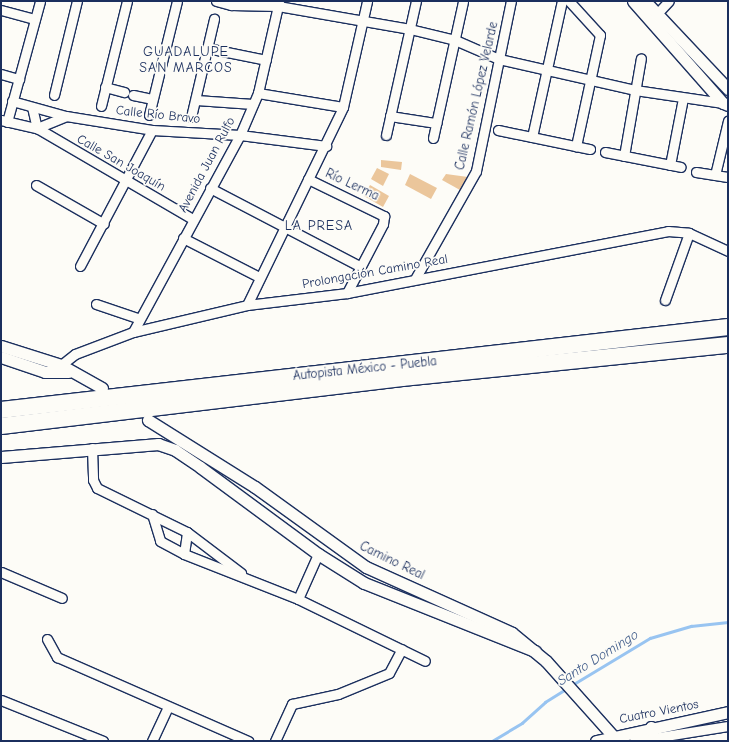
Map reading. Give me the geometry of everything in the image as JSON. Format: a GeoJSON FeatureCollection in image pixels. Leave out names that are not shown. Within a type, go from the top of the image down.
{"type":"FeatureCollection","features":[{"type":"Feature","properties":{"kind":"highway","name":"Autopista México - Puebla"},"geometry":{"type":"LineString","coordinates":[[1,410],[728,327]]}},
{"type":"Feature","properties":{"kind":"highway","name":"Autopista México - Puebla"},"geometry":{"type":"LineString","coordinates":[[1,426],[402,378],[728,345]]}},
{"type":"Feature","properties":{"kind":"street"},"geometry":{"type":"LineString","coordinates":[[40,1],[19,78],[4,121],[37,128],[66,116]]}},
{"type":"Feature","properties":{"kind":"street"},"geometry":{"type":"LineString","coordinates":[[54,95],[77,1]]}},
{"type":"Feature","properties":{"kind":"street"},"geometry":{"type":"LineString","coordinates":[[101,106],[127,1]]}},
{"type":"Feature","properties":{"kind":"street"},"geometry":{"type":"LineString","coordinates":[[149,115],[177,1]]}},
{"type":"Feature","properties":{"kind":"street"},"geometry":{"type":"LineString","coordinates":[[216,1],[231,5],[278,3],[362,22],[410,29],[455,40],[499,59],[635,90],[683,98],[724,96]]}},
{"type":"Feature","properties":{"kind":"street"},"geometry":{"type":"LineString","coordinates":[[246,305],[258,278],[326,146],[343,107],[366,1]]}},
{"type":"Feature","properties":{"kind":"street"},"geometry":{"type":"LineString","coordinates":[[386,135],[416,1]]}},
{"type":"Feature","properties":{"kind":"street"},"geometry":{"type":"LineString","coordinates":[[433,138],[463,1]]}},
{"type":"Feature","properties":{"kind":"street","name":"Calle Ramón López Velarde"},"geometry":{"type":"LineString","coordinates":[[415,279],[476,171],[511,1]]}},
{"type":"Feature","properties":{"kind":"street"},"geometry":{"type":"LineString","coordinates":[[532,137],[562,1]]}},
{"type":"Feature","properties":{"kind":"street"},"geometry":{"type":"LineString","coordinates":[[569,1],[600,35],[576,146]]}},
{"type":"Feature","properties":{"kind":"street"},"geometry":{"type":"LineString","coordinates":[[633,1],[654,17],[724,96]]}},
{"type":"Feature","properties":{"kind":"street"},"geometry":{"type":"LineString","coordinates":[[645,1],[654,17]]}},
{"type":"Feature","properties":{"kind":"street"},"geometry":{"type":"LineString","coordinates":[[654,17],[669,1]]}},
{"type":"Feature","properties":{"kind":"street","name":"Avenida Juan Rulfo"},"geometry":{"type":"LineString","coordinates":[[133,332],[193,219],[240,135],[258,93],[278,3]]}},
{"type":"Feature","properties":{"kind":"street"},"geometry":{"type":"LineString","coordinates":[[1,10],[35,19]]}},
{"type":"Feature","properties":{"kind":"street"},"geometry":{"type":"LineString","coordinates":[[191,117],[214,19]]}},
{"type":"Feature","properties":{"kind":"street"},"geometry":{"type":"LineString","coordinates":[[207,48],[266,60]]}},
{"type":"Feature","properties":{"kind":"street"},"geometry":{"type":"LineString","coordinates":[[624,156],[641,58]]}},
{"type":"Feature","properties":{"kind":"street"},"geometry":{"type":"LineString","coordinates":[[1,74],[19,78]]}},
{"type":"Feature","properties":{"kind":"street"},"geometry":{"type":"LineString","coordinates":[[105,87],[152,99]]}},
{"type":"Feature","properties":{"kind":"street"},"geometry":{"type":"LineString","coordinates":[[258,93],[343,107]]}},
{"type":"Feature","properties":{"kind":"street"},"geometry":{"type":"LineString","coordinates":[[670,165],[683,98]]}},
{"type":"Feature","properties":{"kind":"street"},"geometry":{"type":"LineString","coordinates":[[196,100],[253,104]]}},
{"type":"Feature","properties":{"kind":"street","name":"Calle Río Bravo"},"geometry":{"type":"LineString","coordinates":[[12,101],[66,116],[152,130],[240,135],[326,146]]}},
{"type":"Feature","properties":{"kind":"street"},"geometry":{"type":"LineString","coordinates":[[32,107],[37,128]]}},
{"type":"Feature","properties":{"kind":"street"},"geometry":{"type":"LineString","coordinates":[[390,116],[436,123]]}},
{"type":"Feature","properties":{"kind":"street"},"geometry":{"type":"LineString","coordinates":[[715,175],[728,121]]}},
{"type":"Feature","properties":{"kind":"street","name":"Calle San Joaquín"},"geometry":{"type":"LineString","coordinates":[[37,128],[125,181],[193,219]]}},
{"type":"Feature","properties":{"kind":"street"},"geometry":{"type":"LineString","coordinates":[[80,266],[104,224],[152,130]]}},
{"type":"Feature","properties":{"kind":"street"},"geometry":{"type":"LineString","coordinates":[[498,130],[590,149]]}},
{"type":"Feature","properties":{"kind":"street"},"geometry":{"type":"LineString","coordinates":[[605,152],[681,167]]}},
{"type":"Feature","properties":{"kind":"street"},"geometry":{"type":"LineString","coordinates":[[696,172],[728,177]]}},
{"type":"Feature","properties":{"kind":"street","name":"Río Lerma"},"geometry":{"type":"LineString","coordinates":[[308,179],[384,216],[383,224],[360,266]]}},
{"type":"Feature","properties":{"kind":"street"},"geometry":{"type":"LineString","coordinates":[[36,185],[104,224]]}},
{"type":"Feature","properties":{"kind":"street"},"geometry":{"type":"LineString","coordinates":[[210,188],[284,228],[360,266],[347,293]]}},
{"type":"Feature","properties":{"kind":"street","name":"Prolongación Camino Real"},"geometry":{"type":"LineString","coordinates":[[60,368],[76,354],[133,332],[246,305],[347,293],[677,230],[689,233]]}},
{"type":"Feature","properties":{"kind":"street"},"geometry":{"type":"LineString","coordinates":[[665,300],[689,233],[728,251]]}},
{"type":"Feature","properties":{"kind":"street"},"geometry":{"type":"LineString","coordinates":[[183,238],[258,278]]}},
{"type":"Feature","properties":{"kind":"street"},"geometry":{"type":"LineString","coordinates":[[96,304],[140,319]]}},
{"type":"Feature","properties":{"kind":"street"},"geometry":{"type":"LineString","coordinates":[[1,346],[7,356],[45,372],[60,368],[79,373],[102,388]]}},
{"type":"Feature","properties":{"kind":"street","name":"Camino Real"},"geometry":{"type":"LineString","coordinates":[[148,420],[255,487],[366,567],[496,624],[512,633],[546,661],[593,711],[613,736]]}},
{"type":"Feature","properties":{"kind":"street"},"geometry":{"type":"LineString","coordinates":[[1,457],[92,448],[158,444],[175,450],[239,494],[318,554],[364,583],[535,651]]}},
{"type":"Feature","properties":{"kind":"street"},"geometry":{"type":"LineString","coordinates":[[92,448],[93,480],[97,488],[187,532],[250,580]]}},
{"type":"Feature","properties":{"kind":"street"},"geometry":{"type":"LineString","coordinates":[[152,514],[160,541],[184,554],[298,599],[425,661]]}},
{"type":"Feature","properties":{"kind":"street"},"geometry":{"type":"LineString","coordinates":[[184,554],[187,532]]}},
{"type":"Feature","properties":{"kind":"street"},"geometry":{"type":"LineString","coordinates":[[298,599],[318,554]]}},
{"type":"Feature","properties":{"kind":"street"},"geometry":{"type":"LineString","coordinates":[[1,572],[62,598]]}},
{"type":"Feature","properties":{"kind":"street"},"geometry":{"type":"LineString","coordinates":[[47,639],[57,656],[248,741]]}},
{"type":"Feature","properties":{"kind":"street"},"geometry":{"type":"LineString","coordinates":[[275,741],[292,704],[338,694],[390,673],[402,649]]}},
{"type":"Feature","properties":{"kind":"street"},"geometry":{"type":"LineString","coordinates":[[1,700],[103,741]]}},
{"type":"Feature","properties":{"kind":"street"},"geometry":{"type":"LineString","coordinates":[[152,741],[168,706]]}},
{"type":"Feature","properties":{"kind":"street","name":"Cuatro Vientos"},"geometry":{"type":"LineString","coordinates":[[634,741],[652,733],[728,712]]}},
{"type":"Feature","properties":{"kind":"street","name":"Cuatro Vientos"},"geometry":{"type":"LineString","coordinates":[[596,741],[613,736],[728,726]]}},
{"type":"Feature","properties":{"kind":"building"},"geometry":{"type":"Polygon","coordinates":[[[381,160],[402,162],[401,170],[381,167],[381,160]]]}},
{"type":"Feature","properties":{"kind":"building"},"geometry":{"type":"Polygon","coordinates":[[[377,168],[389,174],[383,186],[371,179],[377,168]]]}},
{"type":"Feature","properties":{"kind":"building"},"geometry":{"type":"Polygon","coordinates":[[[410,174],[437,188],[431,199],[405,185],[410,174]]]}},
{"type":"Feature","properties":{"kind":"building"},"geometry":{"type":"Polygon","coordinates":[[[446,174],[468,177],[460,190],[442,180],[446,174]]]}},
{"type":"Feature","properties":{"kind":"building"},"geometry":{"type":"Polygon","coordinates":[[[370,185],[389,196],[383,207],[364,196],[370,185]]]}},
{"type":"Feature","properties":{"kind":"waterway","name":"Santo Domingo"},"geometry":{"type":"LineString","coordinates":[[572,685],[650,638],[691,626],[728,622]]}},
{"type":"Feature","properties":{"kind":"waterway","name":"Santo Domingo"},"geometry":{"type":"LineString","coordinates":[[492,741],[522,723],[545,702],[566,689]]}},
{"type":"Feature","properties":{"kind":"district","name":"GUADALUPE SAN MARCOS"},"geometry":{"type":"Point","coordinates":[186,60]}},
{"type":"Feature","properties":{"kind":"district","name":"LA PRESA"},"geometry":{"type":"Point","coordinates":[319,226]}}]}
